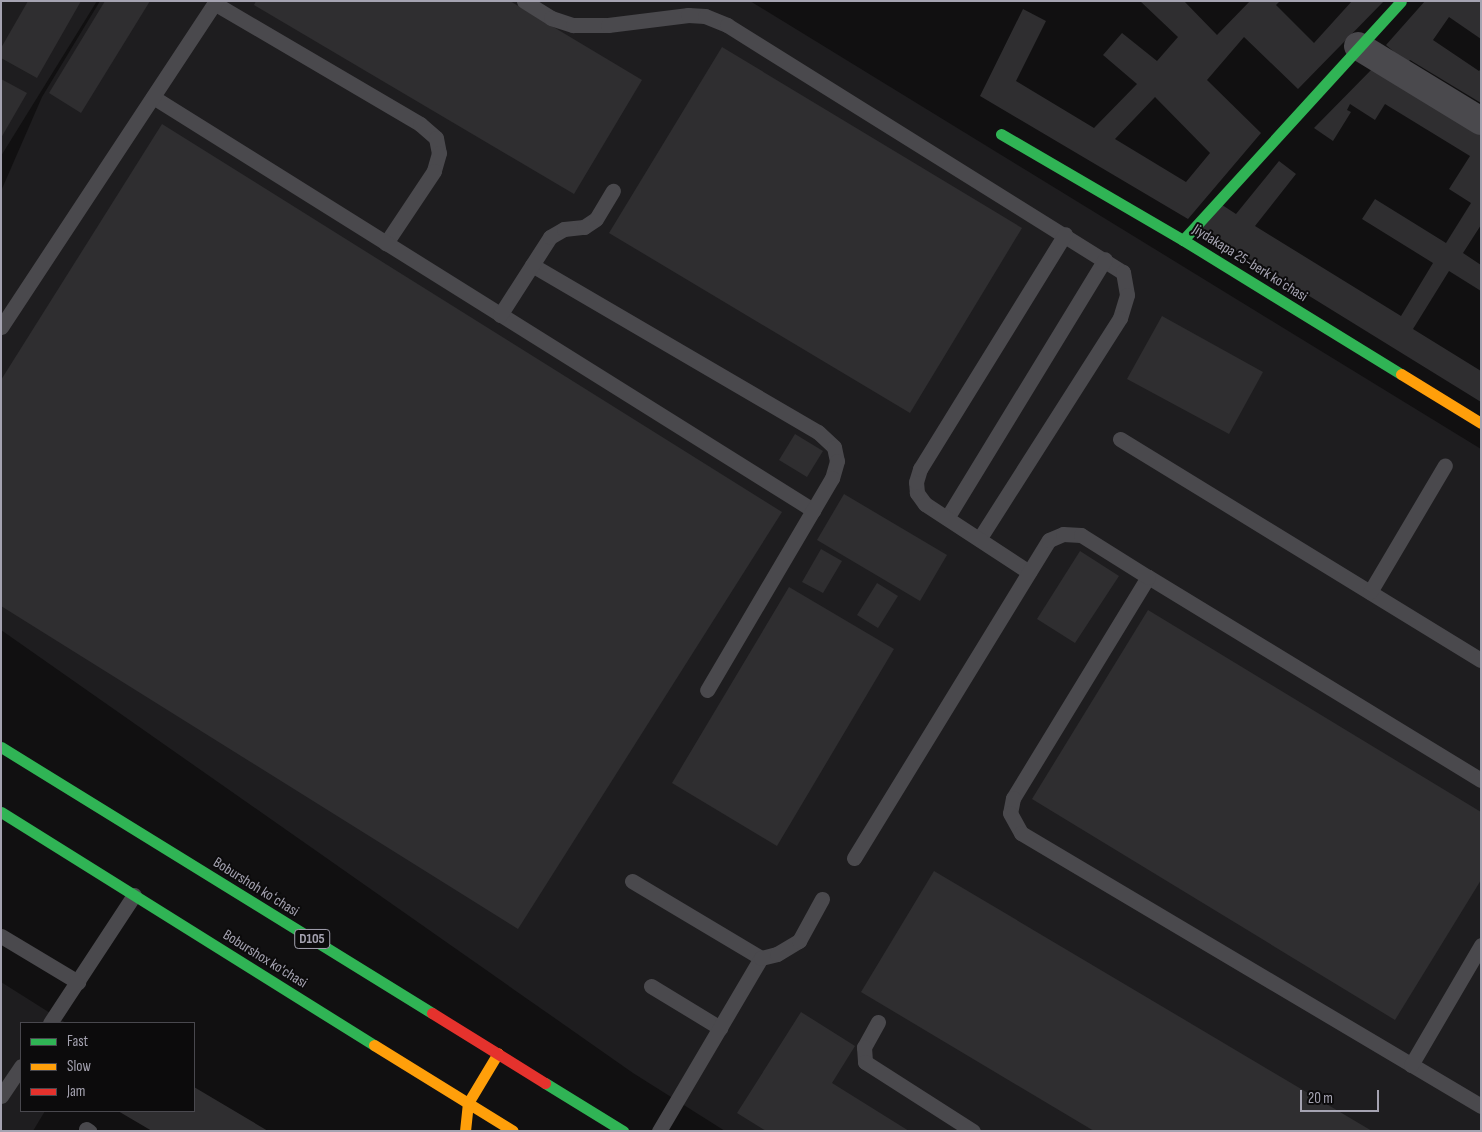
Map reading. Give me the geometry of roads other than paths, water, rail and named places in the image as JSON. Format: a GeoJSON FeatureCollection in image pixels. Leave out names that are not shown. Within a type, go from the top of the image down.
{"type":"FeatureCollection","features":[{"type":"Feature","properties":{"kind":"main road"},"geometry":{"type":"LineString","coordinates":[[1183,240],[1398,3]]}},
{"type":"Feature","properties":{"kind":"main road","name":"Jiydakapa 25-berk koʼchasi"},"geometry":{"type":"LineString","coordinates":[[1001,134],[1183,240],[1481,423]]}},
{"type":"Feature","properties":{"kind":"main road","name":"Boburshoh koʻchasi"},"geometry":{"type":"LineString","coordinates":[[1,748],[623,1131]]}},
{"type":"Feature","properties":{"kind":"main road","name":"Boburshox ko'chasi"},"geometry":{"type":"LineString","coordinates":[[1,812],[513,1131]]}},
{"type":"Feature","properties":{"kind":"main road"},"geometry":{"type":"LineString","coordinates":[[465,1131],[468,1103],[498,1053]]}},
{"type":"Feature","properties":{"kind":"street"},"geometry":{"type":"LineString","coordinates":[[1358,46],[1481,121]]}},
{"type":"Feature","properties":{"kind":"lane"},"geometry":{"type":"LineString","coordinates":[[524,1],[552,18],[573,25],[608,25],[688,15],[705,16],[726,25],[1065,234],[1123,272],[1126,284],[1124,308],[979,539]]}},
{"type":"Feature","properties":{"kind":"lane"},"geometry":{"type":"LineString","coordinates":[[1,327],[215,2],[420,124],[436,138],[439,153],[434,171],[386,244]]}},
{"type":"Feature","properties":{"kind":"lane"},"geometry":{"type":"LineString","coordinates":[[152,98],[813,510]]}},
{"type":"Feature","properties":{"kind":"lane"},"geometry":{"type":"LineString","coordinates":[[500,314],[556,232],[584,227],[596,219],[613,191]]}},
{"type":"Feature","properties":{"kind":"lane"},"geometry":{"type":"LineString","coordinates":[[1029,572],[925,504],[917,493],[920,469],[1065,234]]}},
{"type":"Feature","properties":{"kind":"lane"},"geometry":{"type":"LineString","coordinates":[[947,518],[1105,259]]}},
{"type":"Feature","properties":{"kind":"lane"},"geometry":{"type":"LineString","coordinates":[[532,265],[818,432],[834,447],[837,461],[832,478],[707,690]]}},
{"type":"Feature","properties":{"kind":"lane"},"geometry":{"type":"LineString","coordinates":[[1120,439],[1481,660]]}},
{"type":"Feature","properties":{"kind":"lane"},"geometry":{"type":"LineString","coordinates":[[1370,592],[1444,465]]}},
{"type":"Feature","properties":{"kind":"lane"},"geometry":{"type":"LineString","coordinates":[[854,858],[1049,540],[1063,534],[1081,536],[1481,780]]}},
{"type":"Feature","properties":{"kind":"lane"},"geometry":{"type":"LineString","coordinates":[[1148,577],[1013,798],[1010,813],[1014,824],[1021,833],[1481,1106]]}},
{"type":"Feature","properties":{"kind":"lane"},"geometry":{"type":"LineString","coordinates":[[632,881],[761,958]]}},
{"type":"Feature","properties":{"kind":"lane"},"geometry":{"type":"LineString","coordinates":[[51,1022],[134,895]]}},
{"type":"Feature","properties":{"kind":"lane"},"geometry":{"type":"LineString","coordinates":[[658,1131],[761,958],[783,952],[799,941],[822,899]]}},
{"type":"Feature","properties":{"kind":"lane"},"geometry":{"type":"LineString","coordinates":[[1,936],[78,982]]}},
{"type":"Feature","properties":{"kind":"lane"},"geometry":{"type":"LineString","coordinates":[[1410,1065],[1481,945]]}},
{"type":"Feature","properties":{"kind":"lane"},"geometry":{"type":"LineString","coordinates":[[651,986],[720,1028]]}},
{"type":"Feature","properties":{"kind":"lane"},"geometry":{"type":"LineString","coordinates":[[878,1022],[864,1047],[865,1062],[973,1131]]}},
{"type":"Feature","properties":{"kind":"lane"},"geometry":{"type":"LineString","coordinates":[[1,1096],[20,1068]]}}]}
